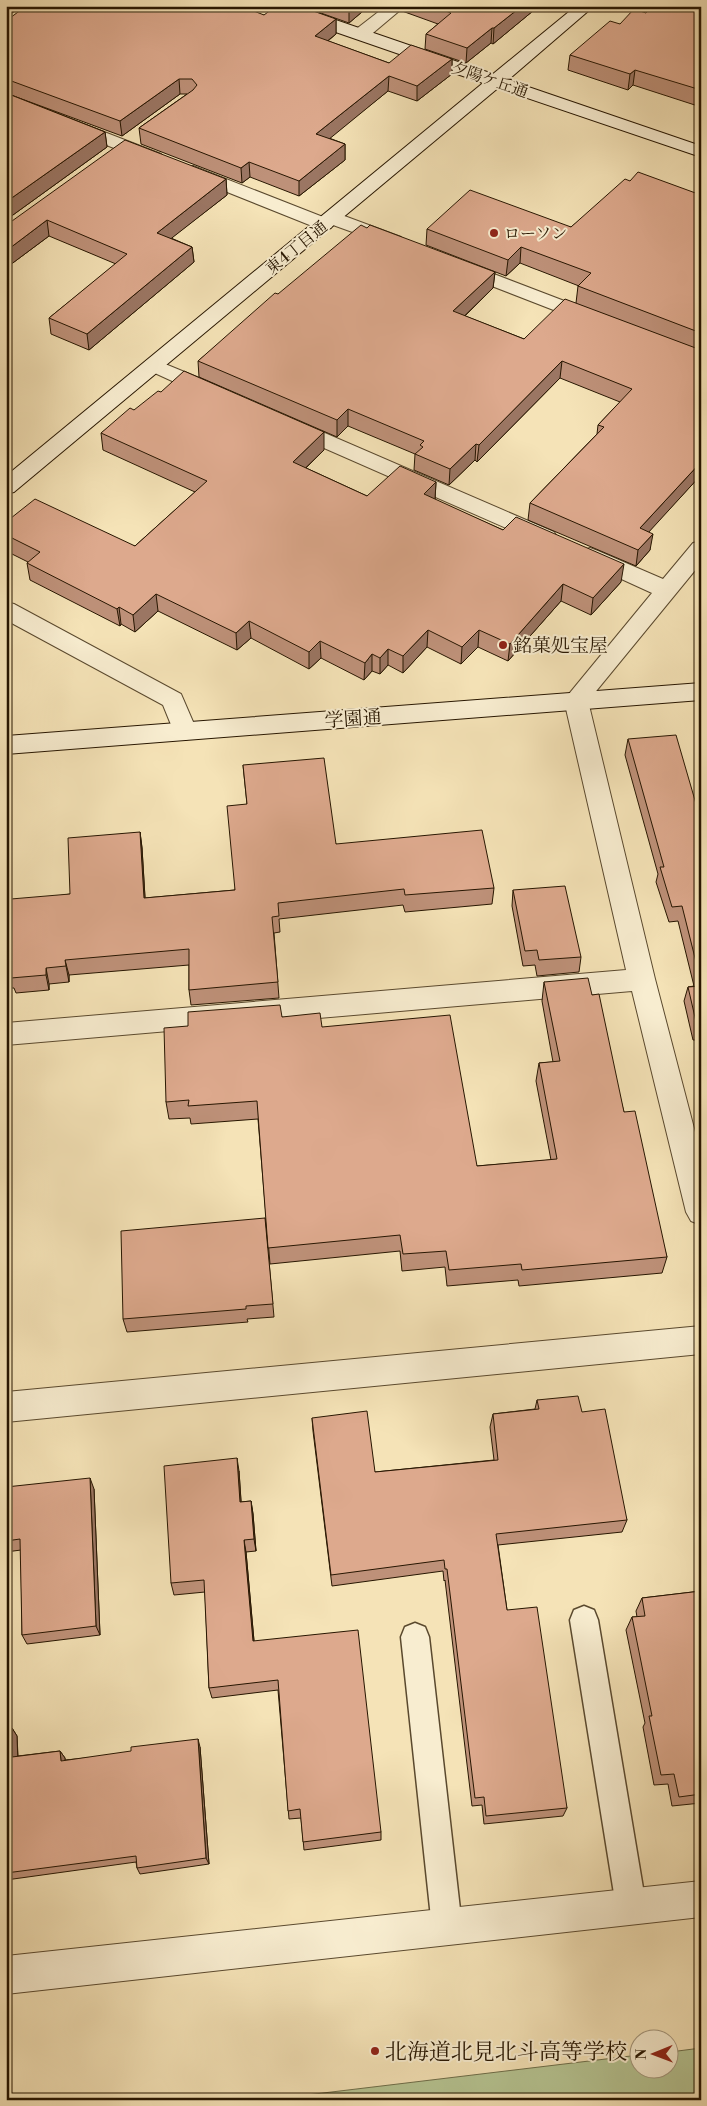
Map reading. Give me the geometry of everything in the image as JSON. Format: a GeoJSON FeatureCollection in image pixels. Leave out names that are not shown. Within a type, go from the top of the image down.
{"type":"FeatureCollection","features":[{"type":"Feature","properties":{"kind":"street","name":"夕陽ケ丘通"},"geometry":{"type":"LineString","coordinates":[[278,6],[701,152]]}},
{"type":"Feature","properties":{"kind":"street"},"geometry":{"type":"LineString","coordinates":[[361,34],[397,6]]}},
{"type":"Feature","properties":{"kind":"street","name":"東4丁目通"},"geometry":{"type":"LineString","coordinates":[[6,488],[586,6]]}},
{"type":"Feature","properties":{"kind":"street"},"geometry":{"type":"LineString","coordinates":[[6,99],[175,165],[328,221],[415,250]]}},
{"type":"Feature","properties":{"kind":"street"},"geometry":{"type":"LineString","coordinates":[[109,157],[140,134]]}},
{"type":"Feature","properties":{"kind":"street"},"geometry":{"type":"LineString","coordinates":[[443,260],[608,324]]}},
{"type":"Feature","properties":{"kind":"street"},"geometry":{"type":"LineString","coordinates":[[153,365],[234,400]]}},
{"type":"Feature","properties":{"kind":"street"},"geometry":{"type":"LineString","coordinates":[[270,416],[666,590]]}},
{"type":"Feature","properties":{"kind":"street"},"geometry":{"type":"LineString","coordinates":[[701,548],[576,700],[642,979],[701,1212]]}},
{"type":"Feature","properties":{"kind":"street"},"geometry":{"type":"LineString","coordinates":[[6,610],[173,700],[185,731]]}},
{"type":"Feature","properties":{"kind":"street","name":"学園通"},"geometry":{"type":"LineString","coordinates":[[6,745],[576,700],[701,692]]}},
{"type":"Feature","properties":{"kind":"street"},"geometry":{"type":"LineString","coordinates":[[6,1034],[642,979]]}},
{"type":"Feature","properties":{"kind":"street"},"geometry":{"type":"LineString","coordinates":[[6,1408],[701,1340]]}},
{"type":"Feature","properties":{"kind":"street"},"geometry":{"type":"LineString","coordinates":[[6,1975],[701,1899]]}},
{"type":"Feature","properties":{"kind":"lane"},"geometry":{"type":"LineString","coordinates":[[584,1620],[631,1906]]}},
{"type":"Feature","properties":{"kind":"lane"},"geometry":{"type":"LineString","coordinates":[[415,1637],[447,1926]]}},
{"type":"Feature","properties":{"kind":"green space"},"geometry":{"type":"Polygon","coordinates":[[[701,2048],[701,2100],[265,2100],[630,2056],[630,2078],[680,2078],[680,2051],[701,2048]]]}},
{"type":"Feature","properties":{"kind":"building"},"geometry":{"type":"Polygon","coordinates":[[[26,6],[241,6],[264,15],[276,6],[299,6],[336,19],[315,36],[389,63],[411,45],[452,59],[417,86],[389,76],[316,134],[345,144],[299,181],[249,162],[241,168],[139,128],[193,90],[197,85],[192,79],[179,79],[120,121],[6,79],[6,18],[10,18],[26,6]]]}},
{"type":"Feature","properties":{"kind":"building"},"geometry":{"type":"Polygon","coordinates":[[[432,6],[522,6],[467,48],[426,34],[451,13],[432,6]]]}},
{"type":"Feature","properties":{"kind":"building"},"geometry":{"type":"Polygon","coordinates":[[[652,6],[701,6],[701,90],[635,70],[630,74],[570,55],[610,21],[620,24],[634,9],[646,13],[652,6]]]}},
{"type":"Feature","properties":{"kind":"building"},"geometry":{"type":"Polygon","coordinates":[[[6,93],[105,132],[6,202],[6,93]]]}},
{"type":"Feature","properties":{"kind":"building"},"geometry":{"type":"Polygon","coordinates":[[[125,140],[226,179],[157,233],[192,247],[87,334],[49,318],[127,254],[47,220],[6,251],[6,222],[12,221],[125,140]]]}},
{"type":"Feature","properties":{"kind":"building"},"geometry":{"type":"Polygon","coordinates":[[[638,172],[701,195],[701,333],[578,286],[591,273],[521,247],[508,260],[427,229],[470,190],[571,227],[625,179],[630,181],[638,172]]]}},
{"type":"Feature","properties":{"kind":"building"},"geometry":{"type":"Polygon","coordinates":[[[361,225],[367,228],[370,225],[495,272],[453,311],[524,339],[565,299],[701,350],[701,462],[640,528],[653,534],[638,550],[530,503],[604,427],[598,425],[632,389],[562,361],[479,445],[476,444],[450,469],[415,454],[423,447],[420,445],[424,441],[348,409],[337,420],[198,361],[275,293],[278,294],[361,225]]]}},
{"type":"Feature","properties":{"kind":"building"},"geometry":{"type":"Polygon","coordinates":[[[184,371],[324,432],[293,462],[367,496],[400,466],[436,482],[424,494],[503,530],[516,517],[624,564],[593,598],[563,584],[510,644],[479,630],[462,647],[428,630],[403,656],[388,649],[380,658],[372,654],[365,663],[320,641],[309,652],[249,621],[236,633],[156,594],[133,615],[119,607],[117,609],[27,563],[40,552],[6,535],[6,522],[35,499],[135,546],[207,481],[101,433],[130,408],[134,410],[158,391],[161,392],[184,371]]]}},
{"type":"Feature","properties":{"kind":"building"},"geometry":{"type":"Polygon","coordinates":[[[676,735],[701,821],[701,982],[682,906],[672,907],[660,867],[664,867],[628,739],[676,735]]]}},
{"type":"Feature","properties":{"kind":"building"},"geometry":{"type":"Polygon","coordinates":[[[324,758],[336,844],[482,830],[494,888],[405,895],[404,889],[278,903],[279,916],[272,917],[278,982],[189,990],[189,949],[65,960],[66,966],[46,968],[46,975],[11,978],[11,972],[6,972],[6,904],[11,903],[11,899],[70,894],[68,838],[140,832],[144,898],[235,890],[227,806],[247,804],[243,765],[324,758]]]}},
{"type":"Feature","properties":{"kind":"building"},"geometry":{"type":"Polygon","coordinates":[[[565,886],[581,957],[539,960],[537,950],[525,951],[513,890],[565,886]]]}},
{"type":"Feature","properties":{"kind":"building"},"geometry":{"type":"Polygon","coordinates":[[[588,978],[592,995],[599,994],[624,1112],[635,1111],[667,1257],[522,1270],[521,1264],[449,1270],[446,1251],[403,1254],[400,1235],[268,1248],[257,1101],[188,1106],[189,1100],[166,1102],[164,1028],[188,1026],[188,1012],[280,1005],[282,1017],[320,1013],[322,1027],[450,1015],[477,1166],[557,1159],[539,1063],[560,1061],[544,982],[588,978]]]}},
{"type":"Feature","properties":{"kind":"building"},"geometry":{"type":"Polygon","coordinates":[[[701,986],[701,1026],[697,1026],[688,987],[701,986]]]}},
{"type":"Feature","properties":{"kind":"building"},"geometry":{"type":"Polygon","coordinates":[[[265,1218],[273,1304],[246,1306],[246,1309],[123,1319],[121,1231],[265,1218]]]}},
{"type":"Feature","properties":{"kind":"building"},"geometry":{"type":"Polygon","coordinates":[[[578,1396],[582,1412],[605,1409],[627,1520],[496,1534],[507,1610],[537,1607],[567,1808],[486,1816],[484,1797],[475,1798],[447,1569],[445,1569],[444,1560],[331,1575],[312,1418],[367,1411],[375,1472],[498,1460],[493,1414],[539,1409],[537,1400],[578,1396]]]}},
{"type":"Feature","properties":{"kind":"building"},"geometry":{"type":"Polygon","coordinates":[[[237,1458],[240,1502],[251,1501],[254,1539],[244,1540],[253,1641],[358,1630],[381,1832],[303,1842],[300,1809],[288,1811],[278,1680],[209,1688],[204,1580],[171,1583],[164,1466],[237,1458]]]}},
{"type":"Feature","properties":{"kind":"building"},"geometry":{"type":"Polygon","coordinates":[[[90,1478],[96,1626],[22,1635],[20,1539],[6,1541],[6,1487],[90,1478]]]}},
{"type":"Feature","properties":{"kind":"building"},"geometry":{"type":"Polygon","coordinates":[[[701,1591],[701,1794],[679,1797],[674,1774],[661,1775],[649,1716],[652,1716],[632,1617],[645,1616],[642,1598],[701,1591]]]}},
{"type":"Feature","properties":{"kind":"building"},"geometry":{"type":"Polygon","coordinates":[[[12,1728],[12,1757],[60,1751],[61,1761],[131,1751],[131,1747],[198,1739],[206,1858],[137,1868],[136,1856],[6,1873],[6,1729],[12,1728]]]}},
{"type":"Feature","properties":{"kind":"place","name":"ローソン"},"geometry":{"type":"Point","coordinates":[494,233]}},
{"type":"Feature","properties":{"kind":"place","name":"銘菓処宝屋"},"geometry":{"type":"Point","coordinates":[503,645]}},
{"type":"Feature","properties":{"kind":"place","name":"北海道北見北斗高等学校"},"geometry":{"type":"Point","coordinates":[375,2051]}}]}
